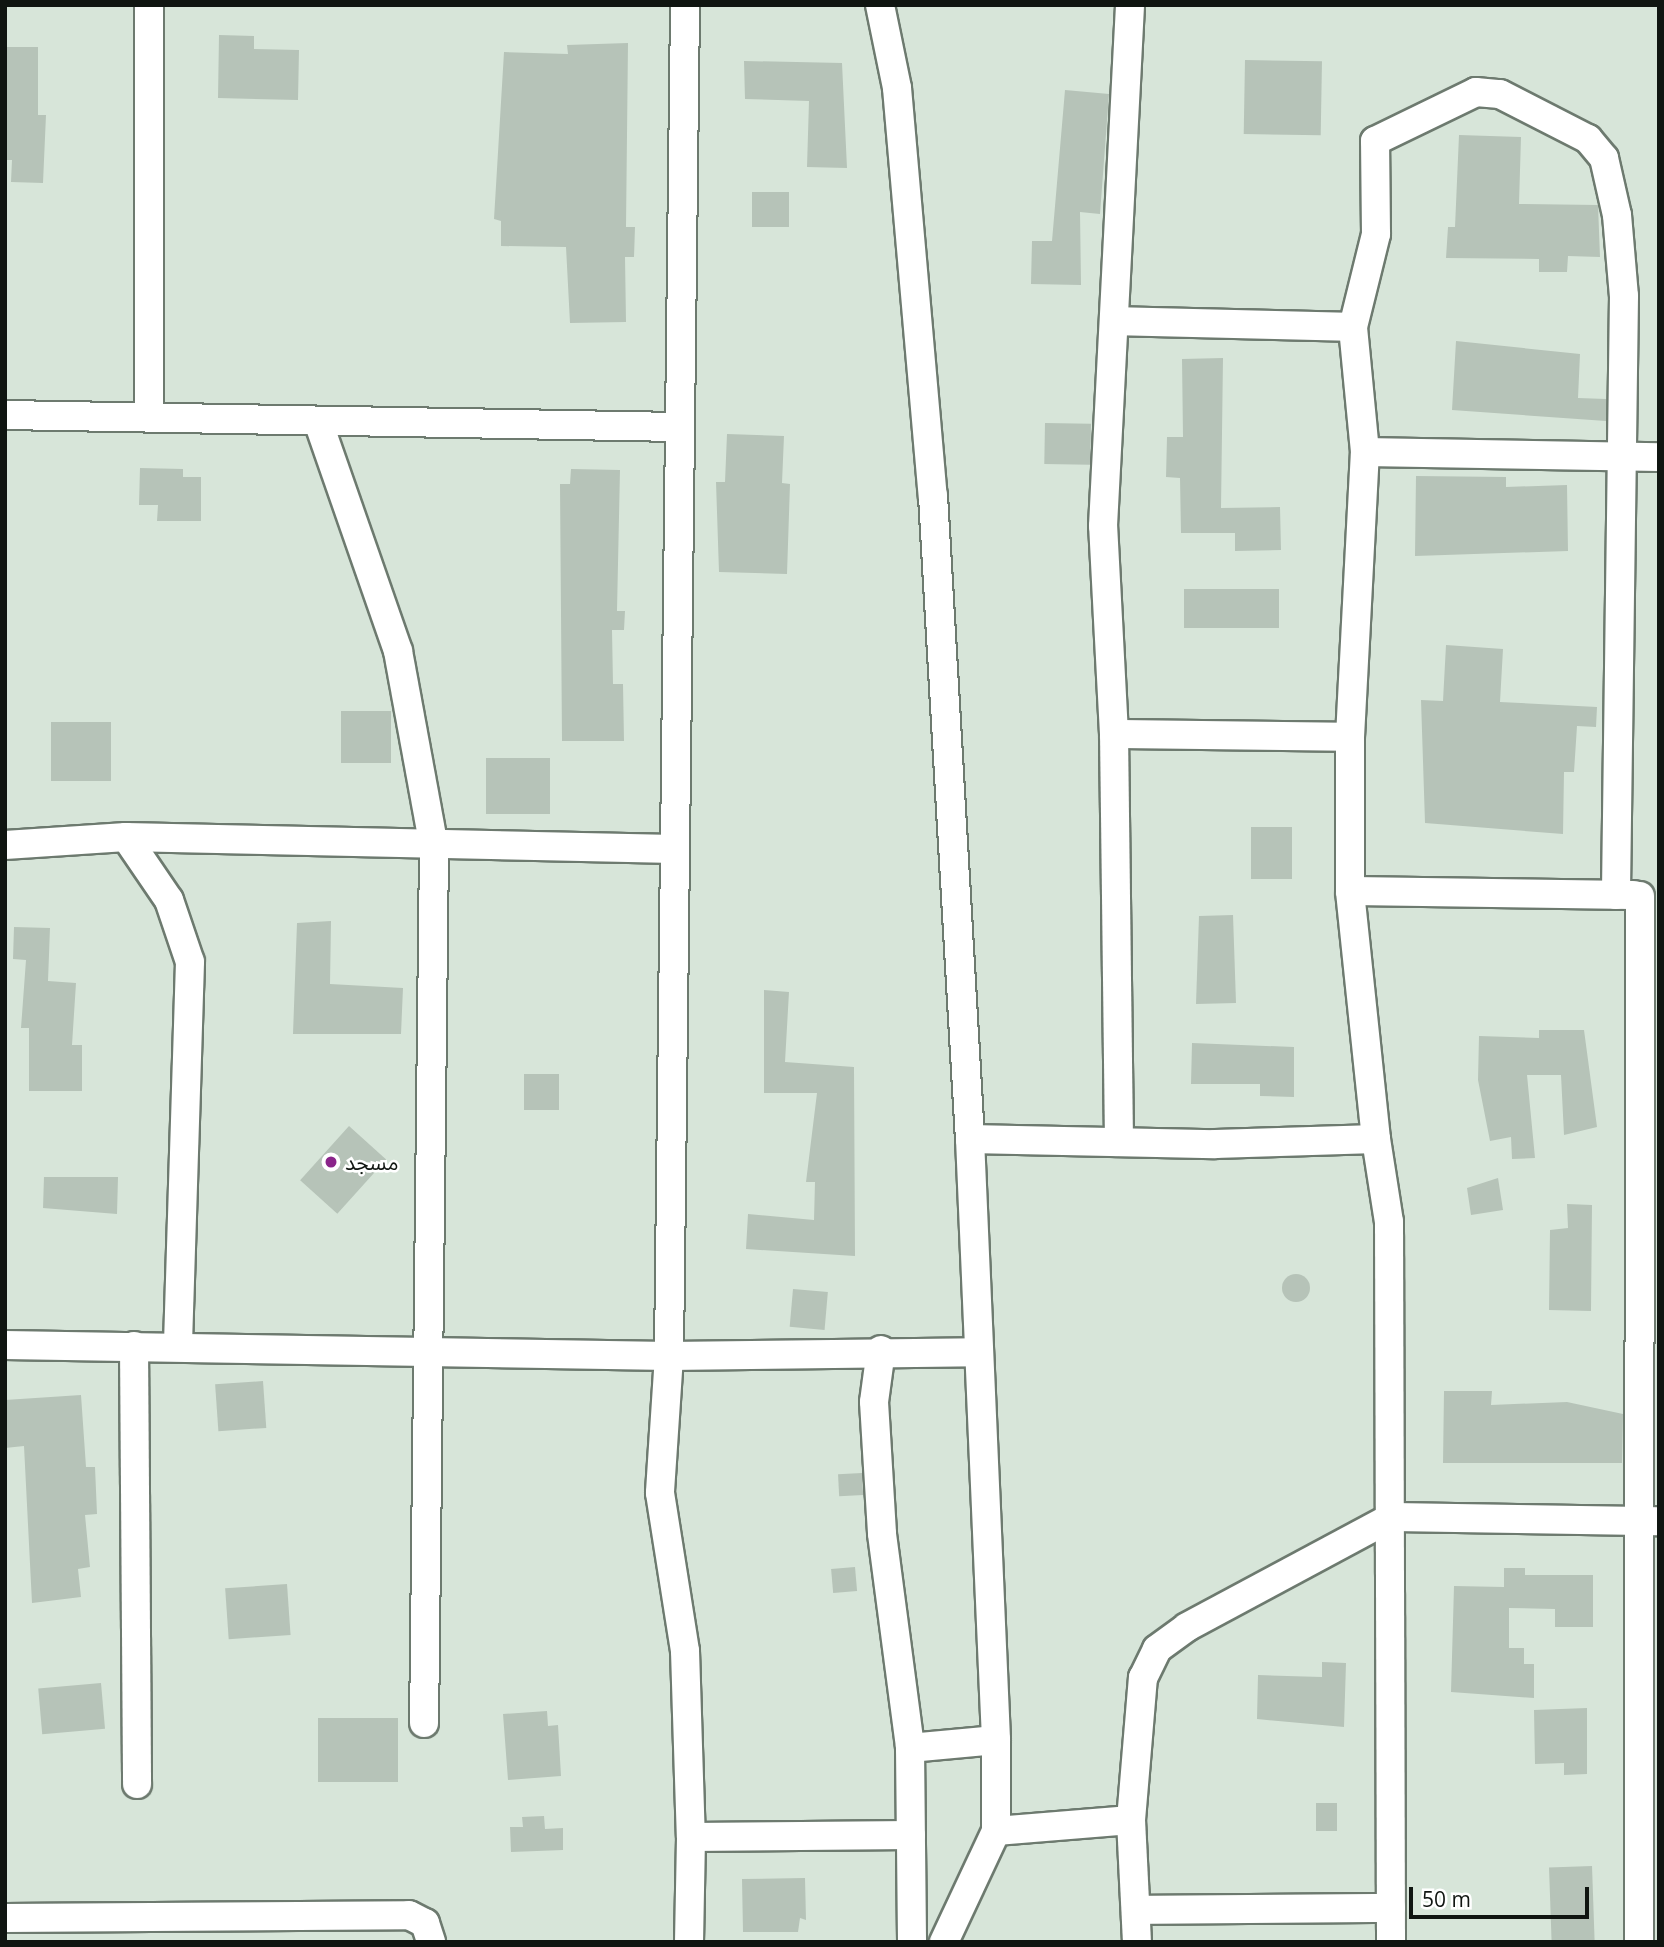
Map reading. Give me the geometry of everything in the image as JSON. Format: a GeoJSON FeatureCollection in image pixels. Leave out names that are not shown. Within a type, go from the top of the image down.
{"type":"FeatureCollection","features":[{"type":"Feature","properties":{"kind":"street"},"geometry":{"type":"LineString","coordinates":[[149,5],[149,413]]}},
{"type":"Feature","properties":{"kind":"street"},"geometry":{"type":"LineString","coordinates":[[685,5],[669,1356],[661,1528],[685,1651],[691,1838],[689,1942]]}},
{"type":"Feature","properties":{"kind":"street"},"geometry":{"type":"LineString","coordinates":[[880,5],[897,88],[933,496],[970,1139],[977,1352],[996,1741],[996,1831],[944,1942]]}},
{"type":"Feature","properties":{"kind":"street"},"geometry":{"type":"LineString","coordinates":[[1119,1142],[1114,734],[1103,566],[1130,5]]}},
{"type":"Feature","properties":{"kind":"street"},"geometry":{"type":"LineString","coordinates":[[1391,1942],[1392,1517],[1389,1222],[1376,1139],[1350,891],[1350,737],[1365,452],[1353,327],[1376,234],[1378,138],[1488,91],[1574,129],[1604,158],[1617,215],[1624,296],[1621,456],[1638,896],[1649,1521],[1639,1942]]}},
{"type":"Feature","properties":{"kind":"street"},"geometry":{"type":"LineString","coordinates":[[1115,321],[1353,327]]}},
{"type":"Feature","properties":{"kind":"street"},"geometry":{"type":"LineString","coordinates":[[5,415],[149,413],[319,424],[680,427]]}},
{"type":"Feature","properties":{"kind":"street"},"geometry":{"type":"LineString","coordinates":[[319,424],[398,651],[434,847],[425,1354],[424,1723]]}},
{"type":"Feature","properties":{"kind":"street"},"geometry":{"type":"LineString","coordinates":[[1365,452],[1659,457]]}},
{"type":"Feature","properties":{"kind":"street"},"geometry":{"type":"LineString","coordinates":[[1114,734],[1350,737]]}},
{"type":"Feature","properties":{"kind":"street"},"geometry":{"type":"LineString","coordinates":[[5,845],[126,837],[434,847],[675,849]]}},
{"type":"Feature","properties":{"kind":"street"},"geometry":{"type":"LineString","coordinates":[[126,837],[169,900],[190,962],[178,1347]]}},
{"type":"Feature","properties":{"kind":"street"},"geometry":{"type":"LineString","coordinates":[[1350,891],[1638,896]]}},
{"type":"Feature","properties":{"kind":"street"},"geometry":{"type":"LineString","coordinates":[[970,1139],[1119,1142],[1376,1139]]}},
{"type":"Feature","properties":{"kind":"street"},"geometry":{"type":"LineString","coordinates":[[5,1345],[669,1356],[881,1349],[977,1352]]}},
{"type":"Feature","properties":{"kind":"street"},"geometry":{"type":"LineString","coordinates":[[134,1346],[137,1784]]}},
{"type":"Feature","properties":{"kind":"street"},"geometry":{"type":"LineString","coordinates":[[881,1349],[874,1402],[883,1534],[910,1748],[912,1942]]}},
{"type":"Feature","properties":{"kind":"street"},"geometry":{"type":"LineString","coordinates":[[1137,1942],[1138,1910],[1131,1820],[1143,1678],[1157,1649],[1186,1627],[1392,1517],[1649,1521]]}},
{"type":"Feature","properties":{"kind":"street"},"geometry":{"type":"LineString","coordinates":[[910,1748],[996,1741]]}},
{"type":"Feature","properties":{"kind":"street"},"geometry":{"type":"LineString","coordinates":[[996,1831],[1131,1820]]}},
{"type":"Feature","properties":{"kind":"street"},"geometry":{"type":"LineString","coordinates":[[691,1838],[911,1835]]}},
{"type":"Feature","properties":{"kind":"street"},"geometry":{"type":"LineString","coordinates":[[1138,1910],[1391,1908]]}},
{"type":"Feature","properties":{"kind":"street"},"geometry":{"type":"LineString","coordinates":[[5,1918],[409,1915],[425,1923],[431,1942]]}},
{"type":"Feature","properties":{"kind":"building"},"geometry":{"type":"Polygon","coordinates":[[[219,35],[254,36],[254,49],[299,50],[298,100],[218,98],[219,35]]]}},
{"type":"Feature","properties":{"kind":"building"},"geometry":{"type":"Polygon","coordinates":[[[628,43],[626,227],[635,227],[634,257],[625,257],[626,322],[570,323],[566,247],[501,246],[501,221],[494,219],[504,52],[568,54],[567,45],[628,43]]]}},
{"type":"Feature","properties":{"kind":"building"},"geometry":{"type":"Polygon","coordinates":[[[5,47],[38,47],[38,115],[46,115],[43,183],[11,182],[12,160],[5,160],[5,47]]]}},
{"type":"Feature","properties":{"kind":"building"},"geometry":{"type":"Polygon","coordinates":[[[1245,60],[1322,61],[1321,135],[1244,134],[1245,60]]]}},
{"type":"Feature","properties":{"kind":"building"},"geometry":{"type":"Polygon","coordinates":[[[744,61],[842,63],[847,168],[807,167],[809,101],[745,99],[744,61]]]}},
{"type":"Feature","properties":{"kind":"building"},"geometry":{"type":"Polygon","coordinates":[[[1065,90],[1109,94],[1100,214],[1080,212],[1081,285],[1031,284],[1032,241],[1052,241],[1065,90]]]}},
{"type":"Feature","properties":{"kind":"building"},"geometry":{"type":"Polygon","coordinates":[[[1459,135],[1521,137],[1519,204],[1598,205],[1600,257],[1568,256],[1567,272],[1539,272],[1539,259],[1446,258],[1448,227],[1455,227],[1459,135]]]}},
{"type":"Feature","properties":{"kind":"building"},"geometry":{"type":"Polygon","coordinates":[[[752,192],[789,192],[789,227],[752,227],[752,192]]]}},
{"type":"Feature","properties":{"kind":"building"},"geometry":{"type":"Polygon","coordinates":[[[1456,341],[1580,354],[1578,398],[1606,399],[1606,421],[1452,410],[1456,341]]]}},
{"type":"Feature","properties":{"kind":"building"},"geometry":{"type":"Polygon","coordinates":[[[1223,358],[1221,508],[1280,507],[1281,550],[1235,551],[1235,533],[1181,533],[1180,478],[1166,477],[1167,437],[1183,437],[1182,359],[1223,358]]]}},
{"type":"Feature","properties":{"kind":"building"},"geometry":{"type":"Polygon","coordinates":[[[1045,423],[1091,424],[1090,465],[1044,464],[1045,423]]]}},
{"type":"Feature","properties":{"kind":"building"},"geometry":{"type":"Polygon","coordinates":[[[727,434],[784,436],[782,483],[790,484],[787,574],[719,572],[716,482],[725,482],[727,434]]]}},
{"type":"Feature","properties":{"kind":"building"},"geometry":{"type":"Polygon","coordinates":[[[140,468],[183,469],[183,477],[201,477],[201,521],[157,521],[158,505],[139,505],[140,468]]]}},
{"type":"Feature","properties":{"kind":"building"},"geometry":{"type":"Polygon","coordinates":[[[571,469],[620,470],[617,611],[625,611],[624,630],[612,630],[613,684],[623,684],[624,741],[562,741],[560,484],[570,484],[571,469]]]}},
{"type":"Feature","properties":{"kind":"building"},"geometry":{"type":"Polygon","coordinates":[[[1416,476],[1506,477],[1506,487],[1567,485],[1568,551],[1415,556],[1416,476]]]}},
{"type":"Feature","properties":{"kind":"building"},"geometry":{"type":"Polygon","coordinates":[[[1184,589],[1279,589],[1279,628],[1184,628],[1184,589]]]}},
{"type":"Feature","properties":{"kind":"building"},"geometry":{"type":"Polygon","coordinates":[[[1446,645],[1503,649],[1500,702],[1597,707],[1596,727],[1577,726],[1574,772],[1564,772],[1563,834],[1425,823],[1421,700],[1443,701],[1446,645]]]}},
{"type":"Feature","properties":{"kind":"building"},"geometry":{"type":"Polygon","coordinates":[[[341,711],[391,711],[391,763],[341,763],[341,711]]]}},
{"type":"Feature","properties":{"kind":"building"},"geometry":{"type":"Polygon","coordinates":[[[51,722],[111,722],[111,781],[51,781],[51,722]]]}},
{"type":"Feature","properties":{"kind":"building"},"geometry":{"type":"Polygon","coordinates":[[[486,758],[550,758],[550,814],[486,814],[486,758]]]}},
{"type":"Feature","properties":{"kind":"building"},"geometry":{"type":"Polygon","coordinates":[[[1251,827],[1292,827],[1292,879],[1251,879],[1251,827]]]}},
{"type":"Feature","properties":{"kind":"building"},"geometry":{"type":"Polygon","coordinates":[[[1233,915],[1236,1003],[1196,1004],[1199,916],[1233,915]]]}},
{"type":"Feature","properties":{"kind":"building"},"geometry":{"type":"Polygon","coordinates":[[[331,921],[330,984],[403,988],[401,1034],[293,1034],[297,923],[331,921]]]}},
{"type":"Feature","properties":{"kind":"building"},"geometry":{"type":"Polygon","coordinates":[[[14,927],[50,928],[48,981],[76,983],[72,1045],[82,1045],[82,1091],[29,1091],[29,1028],[21,1028],[26,960],[13,959],[14,927]]]}},
{"type":"Feature","properties":{"kind":"building"},"geometry":{"type":"Polygon","coordinates":[[[764,990],[789,992],[785,1062],[854,1067],[855,1256],[746,1249],[748,1214],[814,1220],[815,1182],[806,1182],[817,1093],[764,1093],[764,990]]]}},
{"type":"Feature","properties":{"kind":"building"},"geometry":{"type":"Polygon","coordinates":[[[1539,1030],[1584,1030],[1597,1127],[1564,1135],[1561,1075],[1527,1075],[1535,1158],[1512,1159],[1511,1137],[1490,1141],[1478,1080],[1479,1036],[1539,1038],[1539,1030]]]}},
{"type":"Feature","properties":{"kind":"building"},"geometry":{"type":"Polygon","coordinates":[[[1192,1043],[1294,1047],[1294,1097],[1260,1096],[1260,1084],[1191,1084],[1192,1043]]]}},
{"type":"Feature","properties":{"kind":"building"},"geometry":{"type":"Polygon","coordinates":[[[524,1074],[559,1074],[559,1110],[524,1110],[524,1074]]]}},
{"type":"Feature","properties":{"kind":"building"},"geometry":{"type":"Polygon","coordinates":[[[349,1126],[386,1159],[337,1214],[300,1180],[349,1126]]]}},
{"type":"Feature","properties":{"kind":"building"},"geometry":{"type":"Polygon","coordinates":[[[44,1177],[118,1177],[117,1214],[43,1208],[44,1177]]]}},
{"type":"Feature","properties":{"kind":"building"},"geometry":{"type":"Polygon","coordinates":[[[1498,1178],[1503,1210],[1471,1215],[1467,1188],[1498,1178]]]}},
{"type":"Feature","properties":{"kind":"building"},"geometry":{"type":"Polygon","coordinates":[[[1567,1204],[1592,1205],[1591,1311],[1549,1310],[1550,1230],[1568,1228],[1567,1204]]]}},
{"type":"Feature","properties":{"kind":"building"},"geometry":{"type":"Polygon","coordinates":[[[1296,1274],[1306,1278],[1310,1288],[1306,1298],[1296,1302],[1286,1298],[1282,1288],[1286,1278],[1296,1274]]]}},
{"type":"Feature","properties":{"kind":"building"},"geometry":{"type":"Polygon","coordinates":[[[793,1289],[828,1292],[825,1330],[790,1327],[793,1289]]]}},
{"type":"Feature","properties":{"kind":"building"},"geometry":{"type":"Polygon","coordinates":[[[263,1381],[266,1428],[218,1431],[215,1384],[263,1381]]]}},
{"type":"Feature","properties":{"kind":"building"},"geometry":{"type":"Polygon","coordinates":[[[1444,1391],[1492,1391],[1491,1405],[1567,1402],[1623,1414],[1622,1463],[1443,1463],[1444,1391]]]}},
{"type":"Feature","properties":{"kind":"building"},"geometry":{"type":"Polygon","coordinates":[[[81,1395],[86,1467],[95,1467],[97,1514],[85,1515],[90,1567],[78,1569],[81,1597],[32,1603],[24,1446],[5,1448],[5,1400],[81,1395]]]}},
{"type":"Feature","properties":{"kind":"building"},"geometry":{"type":"Polygon","coordinates":[[[862,1473],[863,1495],[839,1496],[838,1474],[862,1473]]]}},
{"type":"Feature","properties":{"kind":"building"},"geometry":{"type":"Polygon","coordinates":[[[855,1567],[857,1591],[833,1593],[831,1569],[855,1567]]]}},
{"type":"Feature","properties":{"kind":"building"},"geometry":{"type":"Polygon","coordinates":[[[1504,1568],[1525,1568],[1525,1575],[1593,1575],[1593,1627],[1555,1627],[1555,1609],[1509,1608],[1509,1648],[1524,1648],[1524,1664],[1534,1664],[1534,1698],[1451,1692],[1454,1586],[1504,1587],[1504,1568]]]}},
{"type":"Feature","properties":{"kind":"building"},"geometry":{"type":"Polygon","coordinates":[[[287,1584],[291,1635],[229,1639],[225,1588],[287,1584]]]}},
{"type":"Feature","properties":{"kind":"building"},"geometry":{"type":"Polygon","coordinates":[[[1322,1662],[1346,1663],[1344,1727],[1257,1719],[1258,1675],[1322,1677],[1322,1662]]]}},
{"type":"Feature","properties":{"kind":"building"},"geometry":{"type":"Polygon","coordinates":[[[101,1683],[105,1729],[42,1734],[38,1688],[101,1683]]]}},
{"type":"Feature","properties":{"kind":"building"},"geometry":{"type":"Polygon","coordinates":[[[1587,1708],[1587,1774],[1564,1775],[1564,1763],[1535,1764],[1534,1710],[1587,1708]]]}},
{"type":"Feature","properties":{"kind":"building"},"geometry":{"type":"Polygon","coordinates":[[[547,1711],[548,1726],[558,1725],[561,1776],[508,1780],[503,1714],[547,1711]]]}},
{"type":"Feature","properties":{"kind":"building"},"geometry":{"type":"Polygon","coordinates":[[[318,1718],[398,1718],[398,1782],[318,1782],[318,1718]]]}},
{"type":"Feature","properties":{"kind":"building"},"geometry":{"type":"Polygon","coordinates":[[[1316,1803],[1337,1803],[1337,1831],[1316,1831],[1316,1803]]]}},
{"type":"Feature","properties":{"kind":"building"},"geometry":{"type":"Polygon","coordinates":[[[544,1816],[545,1829],[563,1828],[563,1850],[511,1852],[510,1827],[523,1827],[522,1817],[544,1816]]]}},
{"type":"Feature","properties":{"kind":"building"},"geometry":{"type":"Polygon","coordinates":[[[1592,1866],[1595,1942],[1552,1942],[1549,1868],[1592,1866]]]}},
{"type":"Feature","properties":{"kind":"building"},"geometry":{"type":"Polygon","coordinates":[[[805,1878],[806,1920],[800,1918],[798,1932],[743,1932],[742,1879],[805,1878]]]}},
{"type":"Feature","properties":{"kind":"place","name":"مسجد"},"geometry":{"type":"Point","coordinates":[331,1162]}}]}
